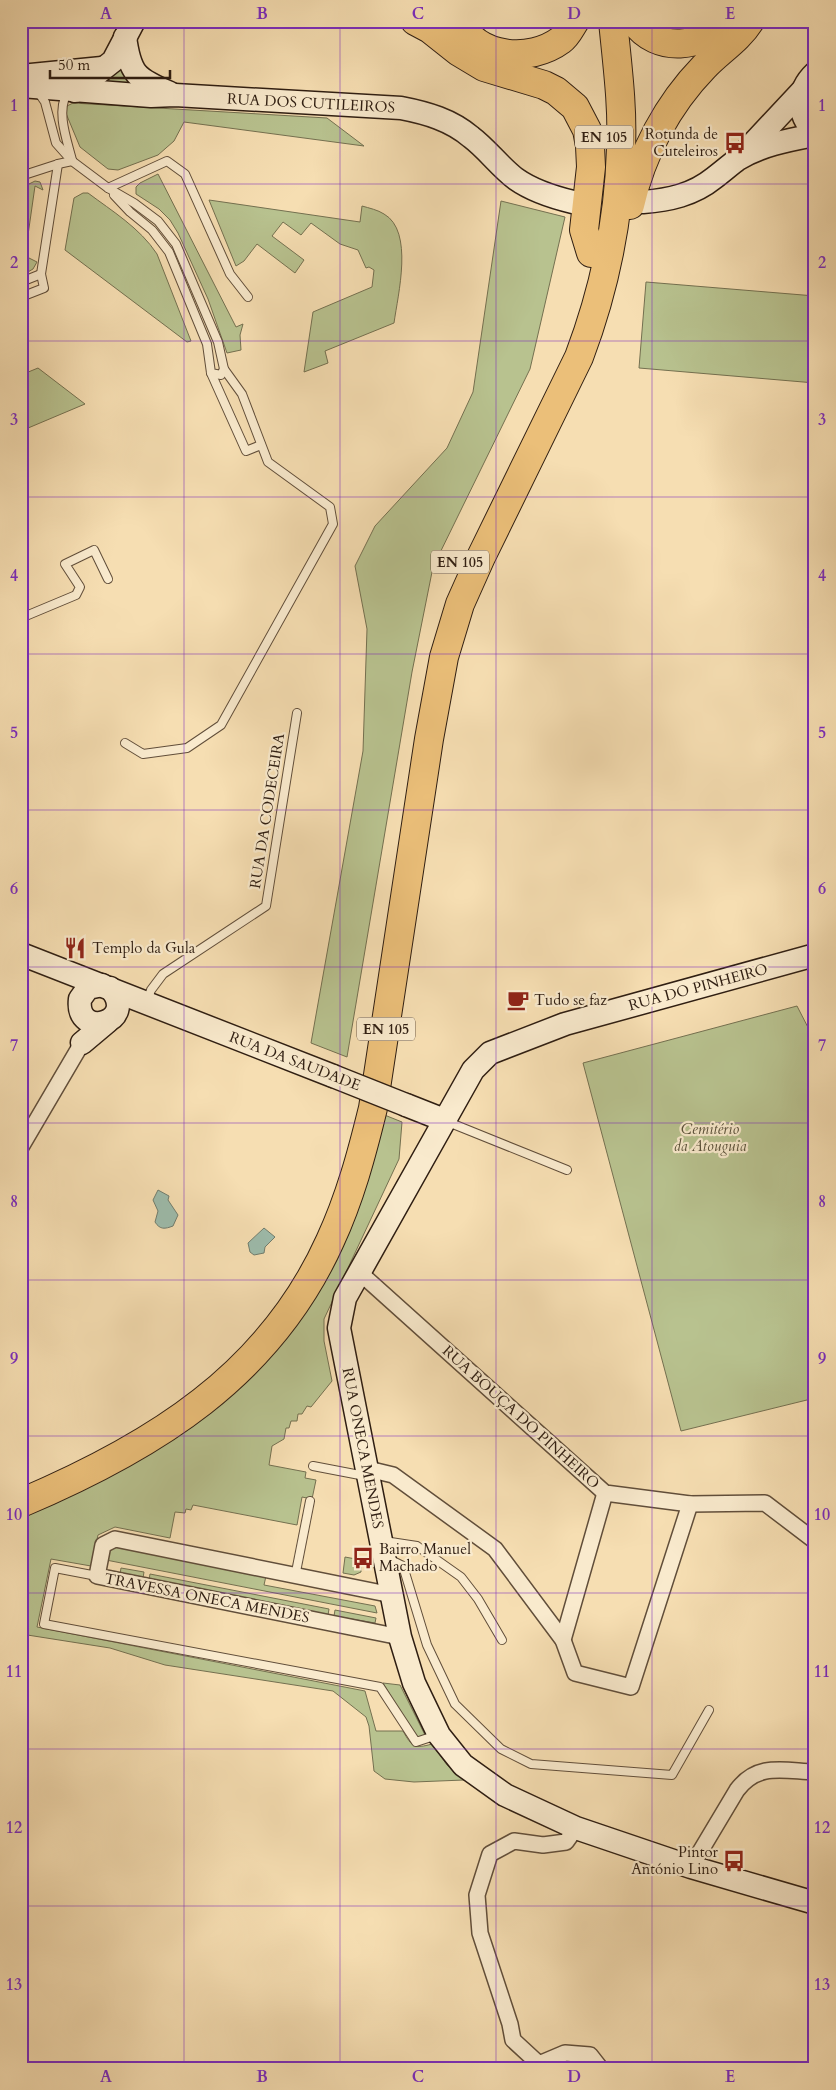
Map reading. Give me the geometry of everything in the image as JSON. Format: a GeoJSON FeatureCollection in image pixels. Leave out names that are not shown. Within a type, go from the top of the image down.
{"type":"FeatureCollection","features":[{"type":"Feature","properties":{"kind":"highway"},"geometry":{"type":"LineString","coordinates":[[415,21],[430,29],[459,52],[484,67],[544,85],[556,91],[575,107],[587,130],[590,146],[584,230],[599,254],[622,239],[639,171],[662,124],[701,70],[738,36],[750,21]]}},
{"type":"Feature","properties":{"kind":"highway"},"geometry":{"type":"LineString","coordinates":[[459,21],[476,42],[497,52],[522,55],[546,50],[563,39],[575,21]]}},
{"type":"Feature","properties":{"kind":"highway","name":"EN 105"},"geometry":{"type":"LineString","coordinates":[[21,1503],[93,1471],[152,1438],[223,1385],[260,1348],[293,1306],[330,1242],[358,1165],[373,1108],[438,684],[451,630],[470,580],[578,357],[591,324],[599,254],[598,210],[604,154],[596,21]]}},
{"type":"Feature","properties":{"kind":"highway","name":"EN 105"},"geometry":{"type":"LineString","coordinates":[[21,1484],[90,1454],[116,1440],[165,1410],[212,1372],[250,1334],[272,1307],[290,1280],[315,1233],[335,1182],[358,1097],[420,685],[434,630],[455,572],[560,354],[616,208],[621,145],[614,21]]}},
{"type":"Feature","properties":{"kind":"highway"},"geometry":{"type":"LineString","coordinates":[[634,21],[643,32],[653,38],[665,43],[679,44],[693,42],[708,36],[720,30],[728,21]]}},
{"type":"Feature","properties":{"kind":"street"},"geometry":{"type":"LineString","coordinates":[[72,91],[113,61],[129,29]]}},
{"type":"Feature","properties":{"kind":"street"},"geometry":{"type":"LineString","coordinates":[[129,29],[132,68],[145,81],[175,95]]}},
{"type":"Feature","properties":{"kind":"street"},"geometry":{"type":"LineString","coordinates":[[26,83],[102,68]]}},
{"type":"Feature","properties":{"kind":"street"},"geometry":{"type":"LineString","coordinates":[[740,158],[780,141],[815,134],[803,118],[800,104],[808,82]]}},
{"type":"Feature","properties":{"kind":"street"},"geometry":{"type":"LineString","coordinates":[[642,202],[665,200],[691,193],[713,180],[740,158],[808,82]]}},
{"type":"Feature","properties":{"kind":"street","name":"RUA DOS CUTILEIROS"},"geometry":{"type":"LineString","coordinates":[[26,83],[72,91],[151,96],[175,95],[392,107],[416,110],[448,122],[471,137],[515,178],[534,190],[573,202]]}},
{"type":"Feature","properties":{"kind":"street","name":"RUA DA SAUDADE"},"geometry":{"type":"LineString","coordinates":[[21,954],[444,1120]]}},
{"type":"Feature","properties":{"kind":"street","name":"RUA DO PINHEIRO"},"geometry":{"type":"LineString","coordinates":[[444,1120],[473,1070],[490,1053],[566,1024],[815,955]]}},
{"type":"Feature","properties":{"kind":"street"},"geometry":{"type":"LineString","coordinates":[[21,966],[61,984],[72,995],[80,1009],[92,1022],[100,1024],[146,1003]]}},
{"type":"Feature","properties":{"kind":"street"},"geometry":{"type":"LineString","coordinates":[[22,1144],[82,1043],[110,1019],[117,1010],[118,1002],[115,994],[106,987],[88,988],[80,998],[82,1043]]}},
{"type":"Feature","properties":{"kind":"street","name":"RUA ONECA MENDES"},"geometry":{"type":"LineString","coordinates":[[444,1120],[359,1272],[346,1298],[339,1328],[400,1637],[414,1683],[439,1734],[463,1765],[506,1795],[576,1828],[691,1867],[815,1903]]}},
{"type":"Feature","properties":{"kind":"street","name":"RUA BOUÇA DO PINHEIRO"},"geometry":{"type":"LineString","coordinates":[[359,1272],[605,1493],[690,1504],[765,1503],[815,1541]]}},
{"type":"Feature","properties":{"kind":"street"},"geometry":{"type":"LineString","coordinates":[[368,1473],[393,1475],[495,1549],[563,1640],[575,1673],[631,1687],[690,1504]]}},
{"type":"Feature","properties":{"kind":"street"},"geometry":{"type":"LineString","coordinates":[[563,1640],[605,1493]]}},
{"type":"Feature","properties":{"kind":"street","name":"TRAVESSA ONECA MENDES"},"geometry":{"type":"LineString","coordinates":[[392,1595],[294,1577],[114,1539],[103,1545],[97,1576],[400,1637]]}},
{"type":"Feature","properties":{"kind":"street"},"geometry":{"type":"LineString","coordinates":[[691,1867],[737,1790],[753,1774],[767,1770],[815,1772]]}},
{"type":"Feature","properties":{"kind":"street"},"geometry":{"type":"LineString","coordinates":[[576,1828],[566,1842],[543,1845],[514,1841],[490,1854],[477,1895],[480,1933],[510,2024],[512,2040],[539,2064],[565,2052],[590,2055],[601,2069]]}},
{"type":"Feature","properties":{"kind":"lane"},"geometry":{"type":"LineString","coordinates":[[26,83],[45,102],[56,143],[72,162],[158,220],[176,244],[218,342],[224,369],[242,394],[268,462],[330,508],[332,524],[221,725],[187,748],[143,754],[124,743]]}},
{"type":"Feature","properties":{"kind":"lane"},"geometry":{"type":"LineString","coordinates":[[72,91],[62,102],[64,126],[72,162]]}},
{"type":"Feature","properties":{"kind":"lane"},"geometry":{"type":"LineString","coordinates":[[108,188],[167,161],[186,174],[230,274],[248,298]]}},
{"type":"Feature","properties":{"kind":"lane"},"geometry":{"type":"LineString","coordinates":[[21,176],[58,164],[72,162]]}},
{"type":"Feature","properties":{"kind":"lane"},"geometry":{"type":"LineString","coordinates":[[21,296],[44,288],[41,274],[58,164]]}},
{"type":"Feature","properties":{"kind":"lane"},"geometry":{"type":"LineString","coordinates":[[108,188],[130,212],[152,230],[169,252],[207,344],[211,373],[246,450],[262,445]]}},
{"type":"Feature","properties":{"kind":"lane"},"geometry":{"type":"LineString","coordinates":[[21,282],[41,274]]}},
{"type":"Feature","properties":{"kind":"lane"},"geometry":{"type":"LineString","coordinates":[[211,373],[221,375],[224,369]]}},
{"type":"Feature","properties":{"kind":"lane"},"geometry":{"type":"LineString","coordinates":[[21,618],[76,595],[80,587],[65,564],[94,550],[108,579]]}},
{"type":"Feature","properties":{"kind":"lane","name":"RUA DA CODECEIRA"},"geometry":{"type":"LineString","coordinates":[[146,1003],[151,990],[163,974],[266,906],[297,713]]}},
{"type":"Feature","properties":{"kind":"lane"},"geometry":{"type":"LineString","coordinates":[[444,1120],[567,1170]]}},
{"type":"Feature","properties":{"kind":"lane"},"geometry":{"type":"LineString","coordinates":[[313,1466],[368,1473]]}},
{"type":"Feature","properties":{"kind":"lane"},"geometry":{"type":"LineString","coordinates":[[294,1577],[310,1501]]}},
{"type":"Feature","properties":{"kind":"lane"},"geometry":{"type":"LineString","coordinates":[[384,1549],[417,1546],[461,1577],[478,1599],[502,1640]]}},
{"type":"Feature","properties":{"kind":"lane"},"geometry":{"type":"LineString","coordinates":[[384,1549],[403,1566],[427,1645],[455,1704],[500,1749],[531,1764],[672,1775],[709,1710]]}},
{"type":"Feature","properties":{"kind":"lane"},"geometry":{"type":"LineString","coordinates":[[97,1576],[55,1568],[44,1624],[380,1687],[416,1742],[439,1734]]}},
{"type":"Feature","properties":{"kind":"green space"},"geometry":{"type":"Polygon","coordinates":[[[121,61],[142,87],[93,83],[121,61]]]}},
{"type":"Feature","properties":{"kind":"green space"},"geometry":{"type":"Polygon","coordinates":[[[73,103],[327,118],[364,146],[184,122],[174,141],[158,155],[118,170],[108,169],[80,147],[65,111],[67,106],[73,103]]]}},
{"type":"Feature","properties":{"kind":"green space"},"geometry":{"type":"Polygon","coordinates":[[[158,174],[236,327],[243,324],[240,335],[241,350],[227,353],[208,299],[178,233],[170,220],[159,209],[136,194],[136,187],[140,183],[158,174]]]}},
{"type":"Feature","properties":{"kind":"green space"},"geometry":{"type":"Polygon","coordinates":[[[35,181],[40,182],[43,190],[35,186],[25,256],[37,262],[33,269],[21,276],[21,188],[35,181]]]}},
{"type":"Feature","properties":{"kind":"green space"},"geometry":{"type":"Polygon","coordinates":[[[83,193],[88,193],[125,220],[157,254],[191,341],[187,342],[65,250],[74,198],[83,193]]]}},
{"type":"Feature","properties":{"kind":"green space"},"geometry":{"type":"Polygon","coordinates":[[[209,200],[360,222],[362,206],[384,214],[393,222],[399,234],[401,248],[401,280],[394,323],[325,351],[328,363],[304,372],[313,312],[372,287],[374,270],[369,267],[366,268],[358,250],[340,244],[311,223],[301,235],[283,222],[272,236],[304,260],[295,273],[257,244],[244,261],[236,266],[209,200]]]}},
{"type":"Feature","properties":{"kind":"green space"},"geometry":{"type":"Polygon","coordinates":[[[501,201],[565,217],[530,369],[433,567],[412,672],[347,1057],[311,1043],[363,751],[367,629],[355,566],[375,526],[447,448],[473,392],[501,201]]]}},
{"type":"Feature","properties":{"kind":"green space"},"geometry":{"type":"Polygon","coordinates":[[[646,282],[815,296],[815,383],[639,368],[646,282]]]}},
{"type":"Feature","properties":{"kind":"green space"},"geometry":{"type":"Polygon","coordinates":[[[38,368],[85,404],[21,431],[21,375],[38,368]]]}},
{"type":"Feature","properties":{"kind":"green space","name":"Cemitério da Atouguia"},"geometry":{"type":"Polygon","coordinates":[[[797,1006],[815,1041],[815,1398],[681,1431],[583,1063],[797,1006]]]}},
{"type":"Feature","properties":{"kind":"green space"},"geometry":{"type":"Polygon","coordinates":[[[382,1114],[402,1122],[399,1159],[324,1319],[324,1341],[332,1381],[311,1407],[307,1406],[302,1414],[298,1414],[297,1421],[291,1421],[289,1428],[286,1428],[284,1439],[272,1446],[269,1465],[306,1472],[305,1478],[316,1480],[312,1499],[302,1497],[297,1525],[193,1505],[191,1510],[186,1509],[185,1513],[175,1512],[170,1538],[115,1527],[98,1535],[91,1566],[51,1559],[37,1627],[365,1691],[376,1731],[403,1731],[414,1745],[432,1744],[447,1765],[464,1780],[414,1782],[385,1779],[374,1771],[369,1726],[366,1717],[333,1691],[165,1665],[110,1648],[21,1634],[21,1512],[258,1366],[382,1114]]]}},
{"type":"Feature","properties":{"kind":"green space"},"geometry":{"type":"Polygon","coordinates":[[[118,1545],[266,1576],[264,1585],[375,1606],[377,1613],[106,1560],[109,1552],[118,1545]]]}},
{"type":"Feature","properties":{"kind":"green space"},"geometry":{"type":"Polygon","coordinates":[[[345,1557],[361,1560],[361,1572],[354,1575],[343,1573],[345,1557]]]}},
{"type":"Feature","properties":{"kind":"green space"},"geometry":{"type":"Polygon","coordinates":[[[121,1568],[144,1572],[143,1578],[120,1574],[121,1568]]]}},
{"type":"Feature","properties":{"kind":"green space"},"geometry":{"type":"Polygon","coordinates":[[[150,1574],[329,1609],[328,1615],[149,1580],[150,1574]]]}},
{"type":"Feature","properties":{"kind":"green space"},"geometry":{"type":"Polygon","coordinates":[[[335,1610],[376,1618],[375,1623],[334,1616],[335,1610]]]}},
{"type":"Feature","properties":{"kind":"green space"},"geometry":{"type":"Polygon","coordinates":[[[383,1683],[400,1685],[425,1735],[417,1739],[383,1683]]]}},
{"type":"Feature","properties":{"kind":"shaded area"},"geometry":{"type":"Polygon","coordinates":[[[158,1190],[169,1196],[168,1200],[178,1215],[173,1226],[168,1228],[163,1228],[155,1222],[158,1211],[153,1200],[158,1190]]]}},
{"type":"Feature","properties":{"kind":"shaded area"},"geometry":{"type":"Polygon","coordinates":[[[264,1228],[275,1237],[265,1247],[264,1253],[254,1255],[250,1252],[248,1243],[264,1228]]]}},
{"type":"Feature","properties":{"kind":"waterway"},"geometry":{"type":"LineString","coordinates":[[575,2069],[578,2067],[579,2069]]}},
{"type":"Feature","properties":{"kind":"place","name":"Rotunda de Cuteleiros"},"geometry":{"type":"Point","coordinates":[735,143]}},
{"type":"Feature","properties":{"kind":"place","name":"Templo da Gula"},"geometry":{"type":"Point","coordinates":[75,948]}},
{"type":"Feature","properties":{"kind":"place","name":"Tudo se faz"},"geometry":{"type":"Point","coordinates":[518,1000]}},
{"type":"Feature","properties":{"kind":"place","name":"Bairro Manuel Machado"},"geometry":{"type":"Point","coordinates":[363,1558]}},
{"type":"Feature","properties":{"kind":"place","name":"Pintor António Lino"},"geometry":{"type":"Point","coordinates":[734,1861]}}]}
